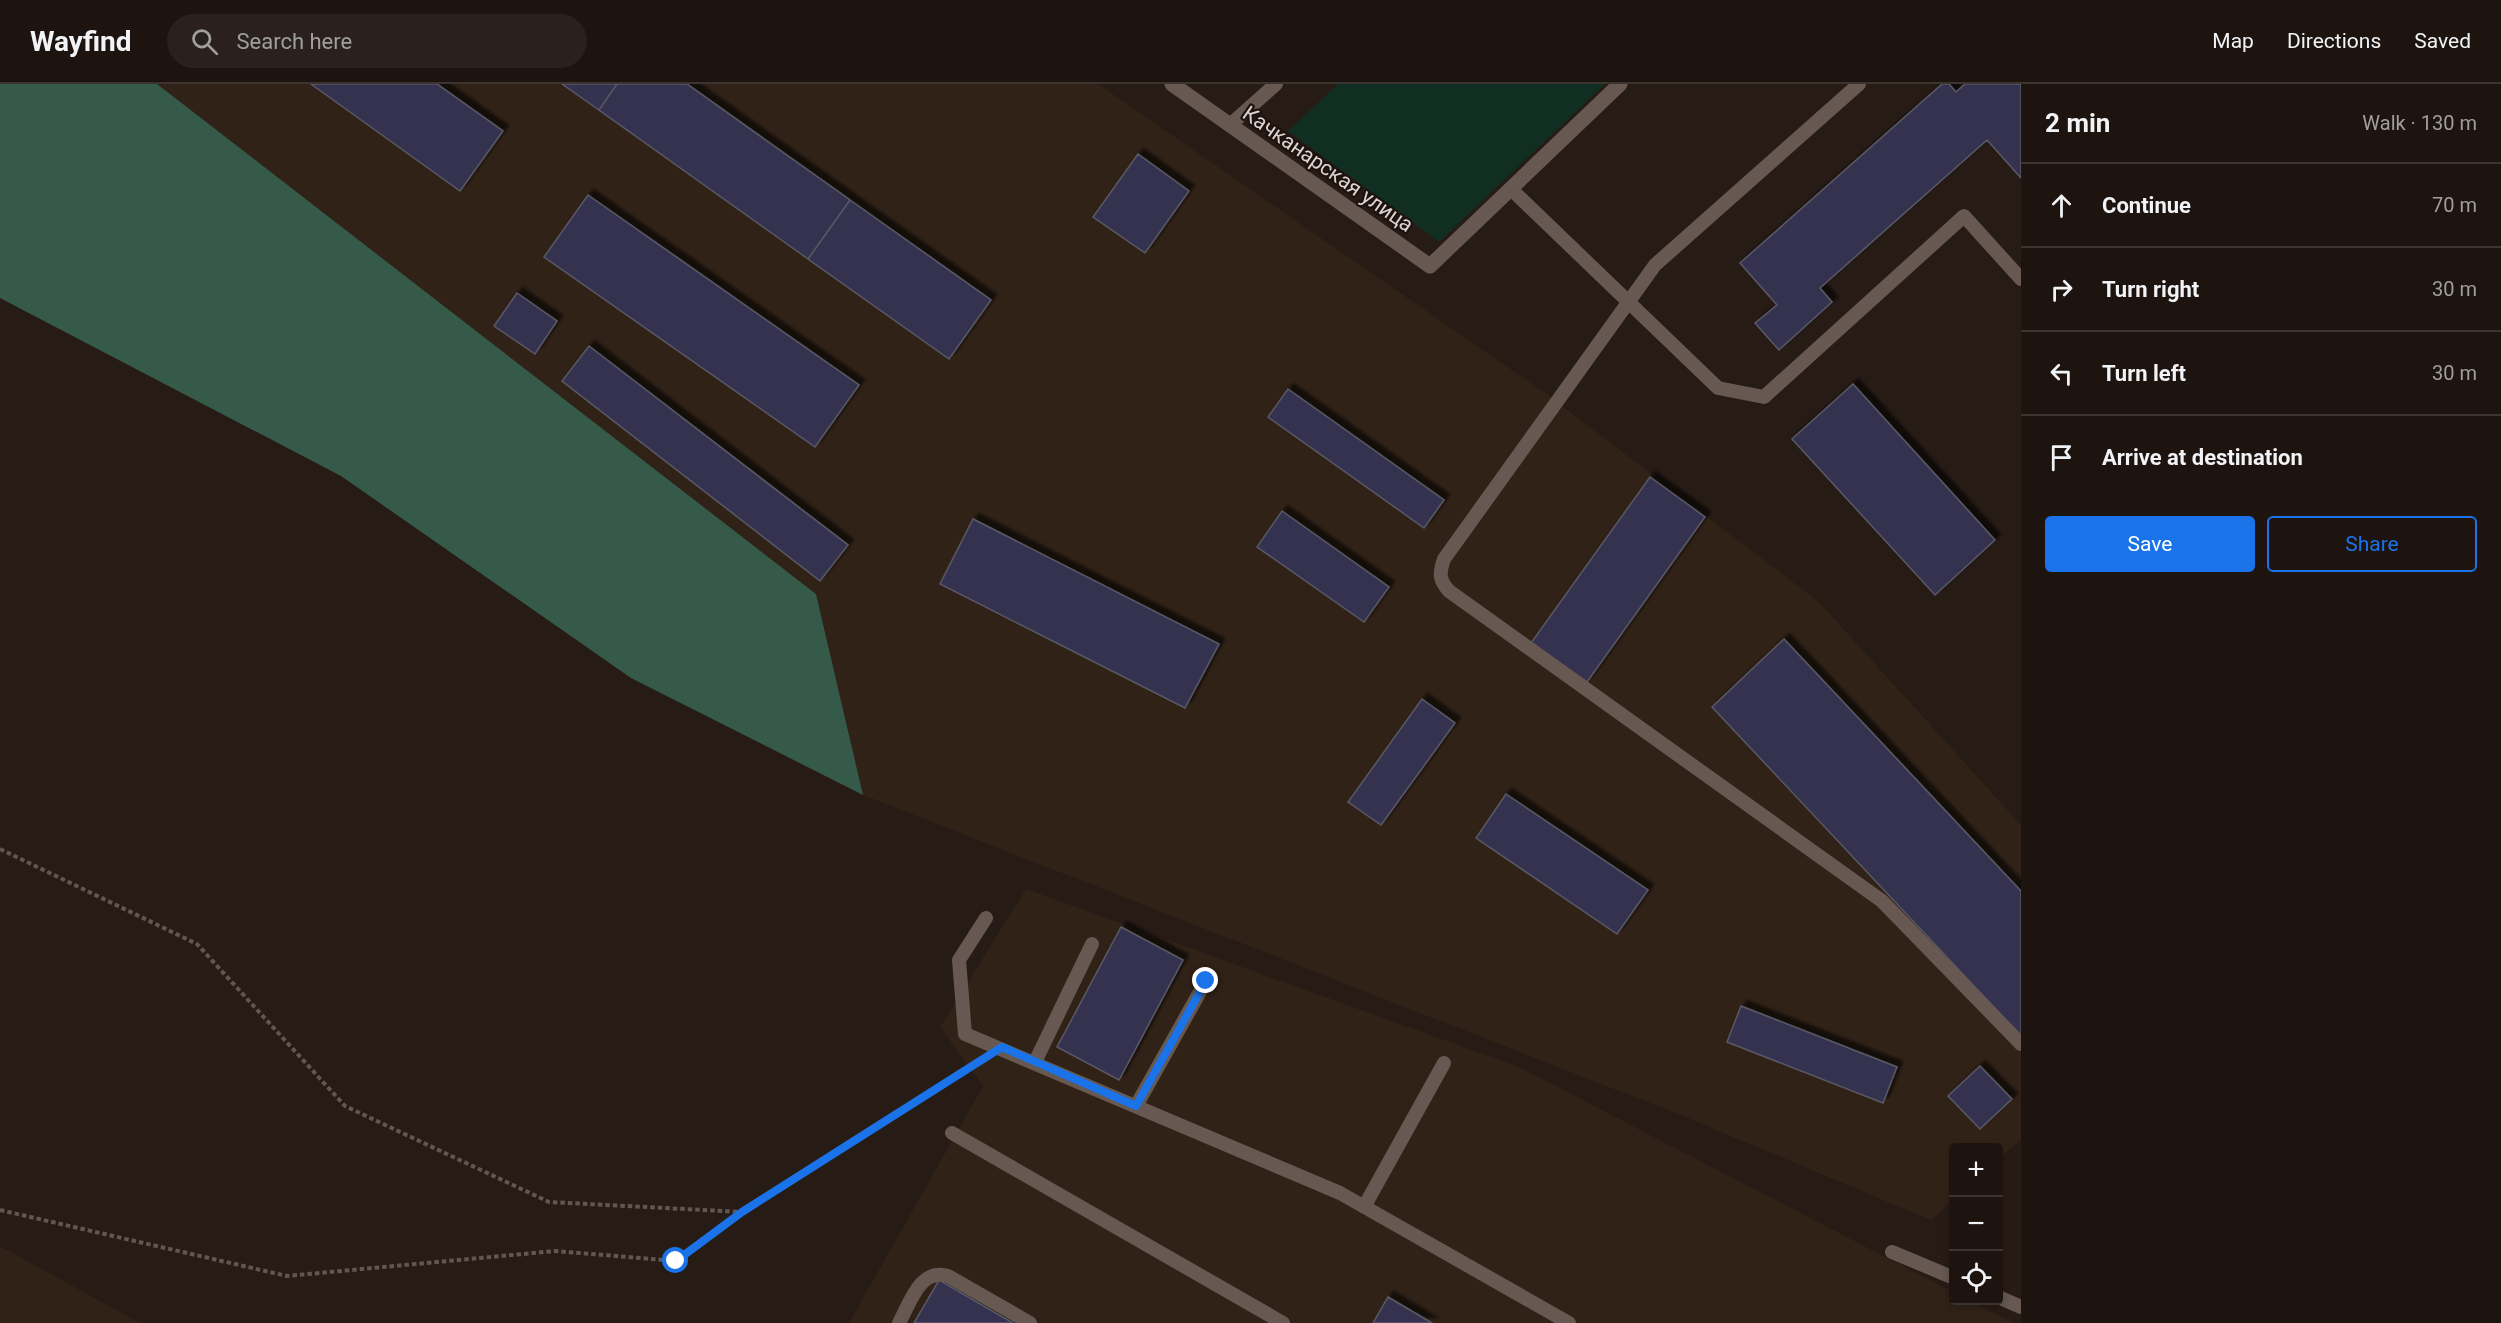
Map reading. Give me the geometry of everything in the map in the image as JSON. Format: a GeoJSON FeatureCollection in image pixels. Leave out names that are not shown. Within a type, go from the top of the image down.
{"type":"FeatureCollection","features":[{"type":"Feature","properties":{"kind":"street","name":"Качканарская улица"},"geometry":{"type":"LineString","coordinates":[[1172,84],[1430,266],[1511,189]]}},
{"type":"Feature","properties":{"kind":"street"},"geometry":{"type":"LineString","coordinates":[[1511,189],[1620,84]]}},
{"type":"Feature","properties":{"kind":"lane"},"geometry":{"type":"LineString","coordinates":[[1230,125],[1276,84]]}},
{"type":"Feature","properties":{"kind":"lane"},"geometry":{"type":"LineString","coordinates":[[1859,84],[1655,265],[1444,559],[1440,571],[1440,582],[1449,591],[1882,901],[2021,1044]]}},
{"type":"Feature","properties":{"kind":"lane"},"geometry":{"type":"LineString","coordinates":[[1511,189],[1718,388],[1764,397],[1964,216],[2021,279]]}},
{"type":"Feature","properties":{"kind":"lane"},"geometry":{"type":"LineString","coordinates":[[986,918],[959,960],[965,1034],[1002,1047],[1340,1193],[1569,1323]]}},
{"type":"Feature","properties":{"kind":"lane"},"geometry":{"type":"LineString","coordinates":[[1035,1062],[1092,944]]}},
{"type":"Feature","properties":{"kind":"lane"},"geometry":{"type":"LineString","coordinates":[[1136,1106],[1206,981]]}},
{"type":"Feature","properties":{"kind":"lane"},"geometry":{"type":"LineString","coordinates":[[1364,1207],[1444,1063]]}},
{"type":"Feature","properties":{"kind":"lane"},"geometry":{"type":"LineString","coordinates":[[952,1133],[1283,1323]]}},
{"type":"Feature","properties":{"kind":"lane"},"geometry":{"type":"LineString","coordinates":[[1892,1252],[1949,1276]]}},
{"type":"Feature","properties":{"kind":"lane"},"geometry":{"type":"LineString","coordinates":[[899,1323],[922,1283],[929,1275],[937,1273],[948,1276],[1030,1323]]}},
{"type":"Feature","properties":{"kind":"lane"},"geometry":{"type":"LineString","coordinates":[[2003,1299],[2021,1307]]}},
{"type":"Feature","properties":{"kind":"path"},"geometry":{"type":"LineString","coordinates":[[0,849],[197,944],[345,1106],[549,1202],[742,1212]]}},
{"type":"Feature","properties":{"kind":"path"},"geometry":{"type":"LineString","coordinates":[[0,1210],[287,1276],[555,1251],[676,1261],[742,1212],[1002,1047]]}},
{"type":"Feature","properties":{"kind":"shaded area"},"geometry":{"type":"Polygon","coordinates":[[[157,84],[1098,84],[1545,393],[1819,602],[2021,825],[2021,1139],[2003,1155],[2003,1143],[1949,1143],[1949,1204],[1931,1220],[1683,1116],[863,795],[816,594],[157,84]]]}},
{"type":"Feature","properties":{"kind":"shaded area"},"geometry":{"type":"Polygon","coordinates":[[[1026,889],[1519,1067],[1949,1290],[1949,1305],[1978,1305],[2013,1323],[849,1323],[983,1086],[940,1027],[1026,889]]]}},
{"type":"Feature","properties":{"kind":"shaded area"},"geometry":{"type":"Polygon","coordinates":[[[0,1246],[140,1323],[0,1323],[0,1246]]]}},
{"type":"Feature","properties":{"kind":"green space"},"geometry":{"type":"Polygon","coordinates":[[[0,84],[157,84],[816,594],[863,795],[631,678],[341,476],[0,298],[0,84]]]}},
{"type":"Feature","properties":{"kind":"green space"},"geometry":{"type":"Polygon","coordinates":[[[1338,84],[1605,84],[1439,242],[1288,131],[1338,84]]]}},
{"type":"Feature","properties":{"kind":"building"},"geometry":{"type":"Polygon","coordinates":[[[311,84],[437,84],[503,131],[460,191],[311,84]]]}},
{"type":"Feature","properties":{"kind":"building"},"geometry":{"type":"Polygon","coordinates":[[[562,84],[617,84],[599,110],[562,84]]]}},
{"type":"Feature","properties":{"kind":"building"},"geometry":{"type":"Polygon","coordinates":[[[617,84],[687,84],[850,200],[808,259],[599,110],[617,84]]]}},
{"type":"Feature","properties":{"kind":"building"},"geometry":{"type":"Polygon","coordinates":[[[1942,84],[1949,84],[1956,92],[1965,84],[2021,84],[2021,178],[1987,140],[1820,288],[1832,302],[1779,350],[1755,323],[1777,305],[1740,263],[1942,84]]]}},
{"type":"Feature","properties":{"kind":"building"},"geometry":{"type":"Polygon","coordinates":[[[1138,154],[1189,191],[1145,253],[1093,217],[1138,154]]]}},
{"type":"Feature","properties":{"kind":"building"},"geometry":{"type":"Polygon","coordinates":[[[588,195],[859,385],[815,447],[544,257],[588,195]]]}},
{"type":"Feature","properties":{"kind":"building"},"geometry":{"type":"Polygon","coordinates":[[[850,200],[991,300],[949,359],[808,259],[850,200]]]}},
{"type":"Feature","properties":{"kind":"building"},"geometry":{"type":"Polygon","coordinates":[[[517,293],[557,321],[535,354],[494,326],[517,293]]]}},
{"type":"Feature","properties":{"kind":"building"},"geometry":{"type":"Polygon","coordinates":[[[589,346],[848,545],[820,581],[562,381],[589,346]]]}},
{"type":"Feature","properties":{"kind":"building"},"geometry":{"type":"Polygon","coordinates":[[[1853,384],[1995,540],[1935,595],[1792,439],[1853,384]]]}},
{"type":"Feature","properties":{"kind":"building"},"geometry":{"type":"Polygon","coordinates":[[[1288,389],[1444,500],[1424,528],[1268,417],[1288,389]]]}},
{"type":"Feature","properties":{"kind":"building"},"geometry":{"type":"Polygon","coordinates":[[[1650,477],[1705,517],[1587,682],[1531,643],[1650,477]]]}},
{"type":"Feature","properties":{"kind":"building"},"geometry":{"type":"Polygon","coordinates":[[[1282,511],[1389,587],[1364,622],[1257,547],[1282,511]]]}},
{"type":"Feature","properties":{"kind":"building"},"geometry":{"type":"Polygon","coordinates":[[[973,519],[1219,644],[1185,708],[940,584],[973,519]]]}},
{"type":"Feature","properties":{"kind":"building"},"geometry":{"type":"Polygon","coordinates":[[[1784,639],[2021,891],[2021,1036],[1712,707],[1784,639]]]}},
{"type":"Feature","properties":{"kind":"building"},"geometry":{"type":"Polygon","coordinates":[[[1422,699],[1455,723],[1381,825],[1348,802],[1422,699]]]}},
{"type":"Feature","properties":{"kind":"building"},"geometry":{"type":"Polygon","coordinates":[[[1506,794],[1648,890],[1617,934],[1476,838],[1506,794]]]}},
{"type":"Feature","properties":{"kind":"building"},"geometry":{"type":"Polygon","coordinates":[[[1121,927],[1183,960],[1119,1080],[1057,1047],[1121,927]]]}},
{"type":"Feature","properties":{"kind":"building"},"geometry":{"type":"Polygon","coordinates":[[[1741,1006],[1897,1067],[1883,1103],[1727,1042],[1741,1006]]]}},
{"type":"Feature","properties":{"kind":"building"},"geometry":{"type":"Polygon","coordinates":[[[1980,1066],[2012,1099],[1980,1129],[1948,1096],[1980,1066]]]}},
{"type":"Feature","properties":{"kind":"building"},"geometry":{"type":"Polygon","coordinates":[[[939,1280],[1013,1323],[914,1323],[939,1280]]]}},
{"type":"Feature","properties":{"kind":"building"},"geometry":{"type":"Polygon","coordinates":[[[1388,1297],[1432,1323],[1373,1323],[1388,1297]]]}},
{"type":"Feature","properties":{"kind":"route"},"geometry":{"type":"LineString","coordinates":[[676,1261],[742,1212],[1002,1047],[1136,1106],[1206,981]]}}]}
